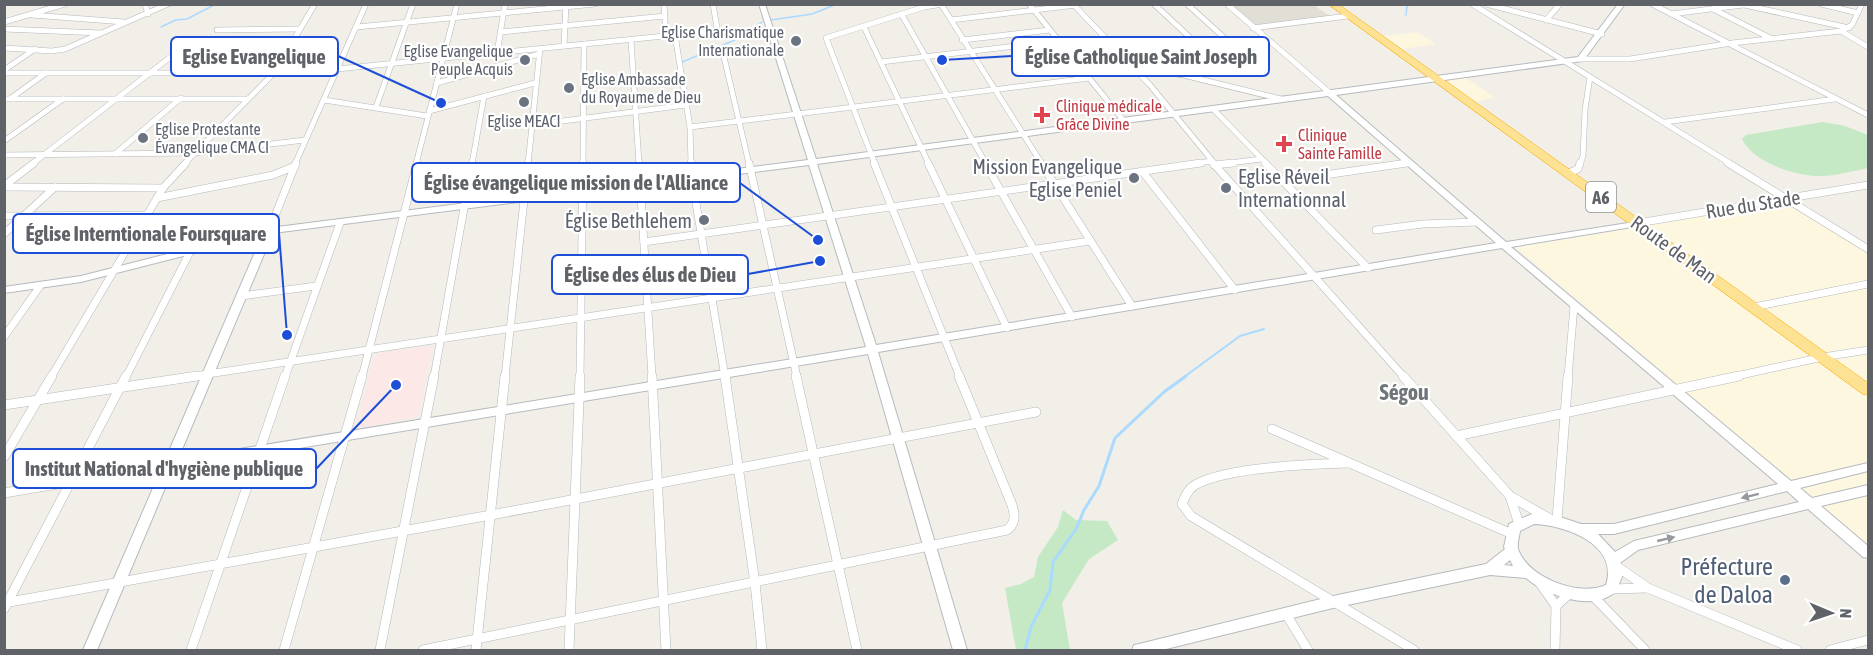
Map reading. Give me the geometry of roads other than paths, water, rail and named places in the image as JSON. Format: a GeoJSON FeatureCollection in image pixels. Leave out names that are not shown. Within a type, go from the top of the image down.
{"type":"FeatureCollection","features":[{"type":"Feature","properties":{"kind":"highway","name":"Route de Man"},"geometry":{"type":"LineString","coordinates":[[1332,4],[1869,390]]}},
{"type":"Feature","properties":{"kind":"street"},"geometry":{"type":"LineString","coordinates":[[4,22],[64,4]]}},
{"type":"Feature","properties":{"kind":"street"},"geometry":{"type":"LineString","coordinates":[[145,4],[148,14]]}},
{"type":"Feature","properties":{"kind":"street"},"geometry":{"type":"LineString","coordinates":[[4,48],[65,49],[168,4]]}},
{"type":"Feature","properties":{"kind":"street"},"geometry":{"type":"LineString","coordinates":[[4,457],[163,188],[194,153],[274,73],[315,4]]}},
{"type":"Feature","properties":{"kind":"street"},"geometry":{"type":"LineString","coordinates":[[90,651],[242,296],[304,140],[366,4]]}},
{"type":"Feature","properties":{"kind":"street"},"geometry":{"type":"LineString","coordinates":[[376,107],[412,4]]}},
{"type":"Feature","properties":{"kind":"street"},"geometry":{"type":"LineString","coordinates":[[284,651],[347,436],[457,4]]}},
{"type":"Feature","properties":{"kind":"street"},"geometry":{"type":"LineString","coordinates":[[497,53],[504,4]]}},
{"type":"Feature","properties":{"kind":"street"},"geometry":{"type":"LineString","coordinates":[[357,27],[595,4]]}},
{"type":"Feature","properties":{"kind":"street"},"geometry":{"type":"LineString","coordinates":[[664,4],[666,36]]}},
{"type":"Feature","properties":{"kind":"street"},"geometry":{"type":"LineString","coordinates":[[437,83],[539,51],[564,46],[717,30],[713,4]]}},
{"type":"Feature","properties":{"kind":"street"},"geometry":{"type":"LineString","coordinates":[[762,4],[872,349],[960,651]]}},
{"type":"Feature","properties":{"kind":"street"},"geometry":{"type":"LineString","coordinates":[[1029,4],[1124,121]]}},
{"type":"Feature","properties":{"kind":"street"},"geometry":{"type":"LineString","coordinates":[[1154,4],[1199,46]]}},
{"type":"Feature","properties":{"kind":"street"},"geometry":{"type":"LineString","coordinates":[[1187,4],[1229,42]]}},
{"type":"Feature","properties":{"kind":"street"},"geometry":{"type":"LineString","coordinates":[[1227,4],[1574,306],[1678,390],[1869,553]]}},
{"type":"Feature","properties":{"kind":"street"},"geometry":{"type":"LineString","coordinates":[[1472,4],[1869,249]]}},
{"type":"Feature","properties":{"kind":"street"},"geometry":{"type":"LineString","coordinates":[[1486,4],[1602,34]]}},
{"type":"Feature","properties":{"kind":"street"},"geometry":{"type":"LineString","coordinates":[[1546,20],[1560,4]]}},
{"type":"Feature","properties":{"kind":"street"},"geometry":{"type":"LineString","coordinates":[[1580,59],[1602,34],[1622,4]]}},
{"type":"Feature","properties":{"kind":"street"},"geometry":{"type":"LineString","coordinates":[[1652,4],[1869,115]]}},
{"type":"Feature","properties":{"kind":"street"},"geometry":{"type":"LineString","coordinates":[[1821,4],[1869,9]]}},
{"type":"Feature","properties":{"kind":"street"},"geometry":{"type":"LineString","coordinates":[[423,651],[929,547],[1006,530],[1012,526],[1015,516],[1012,505],[870,155],[826,38],[942,5],[1132,306]]}},
{"type":"Feature","properties":{"kind":"street"},"geometry":{"type":"LineString","coordinates":[[951,20],[1075,5],[1125,61],[1150,85],[1213,163],[1510,496],[1554,519],[1580,528],[1614,529],[1869,467]]}},
{"type":"Feature","properties":{"kind":"street"},"geometry":{"type":"LineString","coordinates":[[1670,14],[1742,5],[1849,28]]}},
{"type":"Feature","properties":{"kind":"street"},"geometry":{"type":"LineString","coordinates":[[564,46],[566,6]]}},
{"type":"Feature","properties":{"kind":"street"},"geometry":{"type":"LineString","coordinates":[[1491,16],[1498,6]]}},
{"type":"Feature","properties":{"kind":"street"},"geometry":{"type":"LineString","coordinates":[[1712,9],[1771,38]]}},
{"type":"Feature","properties":{"kind":"street"},"geometry":{"type":"LineString","coordinates":[[4,290],[40,286],[115,271],[269,231],[1023,136],[1435,77],[1580,59],[1634,58],[1729,43],[1840,31],[1849,28],[1860,9]]}},
{"type":"Feature","properties":{"kind":"street"},"geometry":{"type":"LineString","coordinates":[[32,15],[128,22]]}},
{"type":"Feature","properties":{"kind":"street"},"geometry":{"type":"LineString","coordinates":[[902,15],[1072,317]]}},
{"type":"Feature","properties":{"kind":"street"},"geometry":{"type":"LineString","coordinates":[[501,32],[665,16]]}},
{"type":"Feature","properties":{"kind":"street"},"geometry":{"type":"LineString","coordinates":[[1253,28],[1348,16]]}},
{"type":"Feature","properties":{"kind":"street"},"geometry":{"type":"LineString","coordinates":[[864,27],[1007,328]]}},
{"type":"Feature","properties":{"kind":"street"},"geometry":{"type":"LineString","coordinates":[[4,29],[103,33]]}},
{"type":"Feature","properties":{"kind":"street"},"geometry":{"type":"LineString","coordinates":[[217,30],[299,29]]}},
{"type":"Feature","properties":{"kind":"street"},"geometry":{"type":"LineString","coordinates":[[962,40],[1050,30]]}},
{"type":"Feature","properties":{"kind":"street"},"geometry":{"type":"LineString","coordinates":[[1840,31],[1869,47]]}},
{"type":"Feature","properties":{"kind":"street"},"geometry":{"type":"LineString","coordinates":[[675,35],[690,127],[692,179],[713,297],[755,583],[762,651]]}},
{"type":"Feature","properties":{"kind":"street"},"geometry":{"type":"LineString","coordinates":[[1199,46],[1265,38]]}},
{"type":"Feature","properties":{"kind":"street"},"geometry":{"type":"LineString","coordinates":[[631,40],[649,308],[666,651]]}},
{"type":"Feature","properties":{"kind":"street"},"geometry":{"type":"LineString","coordinates":[[881,62],[1058,41]]}},
{"type":"Feature","properties":{"kind":"street"},"geometry":{"type":"LineString","coordinates":[[569,651],[580,397],[584,44]]}},
{"type":"Feature","properties":{"kind":"street"},"geometry":{"type":"LineString","coordinates":[[1179,75],[1199,51],[1199,46]]}},
{"type":"Feature","properties":{"kind":"street"},"geometry":{"type":"LineString","coordinates":[[4,186],[181,50],[288,49]]}},
{"type":"Feature","properties":{"kind":"street"},"geometry":{"type":"LineString","coordinates":[[4,71],[35,50]]}},
{"type":"Feature","properties":{"kind":"street"},"geometry":{"type":"LineString","coordinates":[[4,71],[274,73],[539,51]]}},
{"type":"Feature","properties":{"kind":"street"},"geometry":{"type":"LineString","coordinates":[[476,651],[539,51]]}},
{"type":"Feature","properties":{"kind":"street"},"geometry":{"type":"LineString","coordinates":[[724,57],[764,225],[857,651]]}},
{"type":"Feature","properties":{"kind":"street"},"geometry":{"type":"LineString","coordinates":[[1125,61],[1281,99]]}},
{"type":"Feature","properties":{"kind":"street"},"geometry":{"type":"LineString","coordinates":[[6,100],[46,73]]}},
{"type":"Feature","properties":{"kind":"street"},"geometry":{"type":"LineString","coordinates":[[1569,173],[1578,169],[1583,156],[1585,110],[1590,77]]}},
{"type":"Feature","properties":{"kind":"street"},"geometry":{"type":"LineString","coordinates":[[690,127],[1089,78]]}},
{"type":"Feature","properties":{"kind":"street"},"geometry":{"type":"LineString","coordinates":[[324,100],[428,113],[535,83]]}},
{"type":"Feature","properties":{"kind":"street"},"geometry":{"type":"LineString","coordinates":[[380,651],[426,422],[484,96]]}},
{"type":"Feature","properties":{"kind":"street"},"geometry":{"type":"LineString","coordinates":[[115,154],[181,98]]}},
{"type":"Feature","properties":{"kind":"street"},"geometry":{"type":"LineString","coordinates":[[1665,122],[1837,98]]}},
{"type":"Feature","properties":{"kind":"street"},"geometry":{"type":"LineString","coordinates":[[4,141],[63,99]]}},
{"type":"Feature","properties":{"kind":"street"},"geometry":{"type":"LineString","coordinates":[[6,100],[248,99]]}},
{"type":"Feature","properties":{"kind":"street"},"geometry":{"type":"LineString","coordinates":[[532,125],[686,105]]}},
{"type":"Feature","properties":{"kind":"street"},"geometry":{"type":"LineString","coordinates":[[1213,109],[1368,268]]}},
{"type":"Feature","properties":{"kind":"street"},"geometry":{"type":"LineString","coordinates":[[4,154],[194,153],[304,140]]}},
{"type":"Feature","properties":{"kind":"street"},"geometry":{"type":"LineString","coordinates":[[644,242],[1142,171],[1261,159]]}},
{"type":"Feature","properties":{"kind":"street"},"geometry":{"type":"LineString","coordinates":[[1283,181],[1407,163]]}},
{"type":"Feature","properties":{"kind":"street"},"geometry":{"type":"LineString","coordinates":[[157,198],[273,175],[295,166]]}},
{"type":"Feature","properties":{"kind":"street"},"geometry":{"type":"LineString","coordinates":[[1142,171],[1235,290]]}},
{"type":"Feature","properties":{"kind":"street","name":"Rue du Stade"},"geometry":{"type":"LineString","coordinates":[[1638,223],[1869,185]]}},
{"type":"Feature","properties":{"kind":"street"},"geometry":{"type":"LineString","coordinates":[[4,186],[163,188]]}},
{"type":"Feature","properties":{"kind":"street"},"geometry":{"type":"LineString","coordinates":[[4,234],[55,187]]}},
{"type":"Feature","properties":{"kind":"street"},"geometry":{"type":"LineString","coordinates":[[4,216],[146,215]]}},
{"type":"Feature","properties":{"kind":"street"},"geometry":{"type":"LineString","coordinates":[[1376,230],[1423,224],[1478,222]]}},
{"type":"Feature","properties":{"kind":"street"},"geometry":{"type":"LineString","coordinates":[[191,651],[224,563],[290,362],[340,223]]}},
{"type":"Feature","properties":{"kind":"street"},"geometry":{"type":"LineString","coordinates":[[4,493],[1638,223]]}},
{"type":"Feature","properties":{"kind":"street"},"geometry":{"type":"LineString","coordinates":[[4,405],[1090,241]]}},
{"type":"Feature","properties":{"kind":"street"},"geometry":{"type":"LineString","coordinates":[[6,605],[74,480],[191,250]]}},
{"type":"Feature","properties":{"kind":"street"},"geometry":{"type":"LineString","coordinates":[[1754,307],[1869,284]]}},
{"type":"Feature","properties":{"kind":"street"},"geometry":{"type":"LineString","coordinates":[[4,337],[40,286]]}},
{"type":"Feature","properties":{"kind":"street"},"geometry":{"type":"LineString","coordinates":[[242,296],[316,286]]}},
{"type":"Feature","properties":{"kind":"street"},"geometry":{"type":"LineString","coordinates":[[1554,519],[1567,414],[1574,306]]}},
{"type":"Feature","properties":{"kind":"street"},"geometry":{"type":"LineString","coordinates":[[1456,436],[1567,414],[1823,357],[1869,350]]}},
{"type":"Feature","properties":{"kind":"street"},"geometry":{"type":"LineString","coordinates":[[6,605],[316,545],[491,515],[1036,412]]}},
{"type":"Feature","properties":{"kind":"street"},"geometry":{"type":"LineString","coordinates":[[1272,429],[1348,463],[1515,529]]}},
{"type":"Feature","properties":{"kind":"street"},"geometry":{"type":"LineString","coordinates":[[1348,463],[1289,467],[1210,479],[1189,490],[1182,504],[1191,516],[1414,651]]}},
{"type":"Feature","properties":{"kind":"street"},"geometry":{"type":"LineString","coordinates":[[1614,563],[1634,546],[1869,490]]}},
{"type":"Feature","properties":{"kind":"street"},"geometry":{"type":"LineString","coordinates":[[1490,569],[1512,551],[1515,529],[1510,496]]}},
{"type":"Feature","properties":{"kind":"street"},"geometry":{"type":"LineString","coordinates":[[1515,529],[1532,519],[1554,519]]}},
{"type":"Feature","properties":{"kind":"street"},"geometry":{"type":"LineString","coordinates":[[1580,528],[1605,549],[1614,563],[1648,588],[1797,651]]}},
{"type":"Feature","properties":{"kind":"street"},"geometry":{"type":"LineString","coordinates":[[1512,551],[1556,606],[1555,651]]}},
{"type":"Feature","properties":{"kind":"street"},"geometry":{"type":"LineString","coordinates":[[1609,589],[1616,579],[1614,563]]}},
{"type":"Feature","properties":{"kind":"street"},"geometry":{"type":"LineString","coordinates":[[1139,651],[1333,602],[1490,569],[1532,576],[1569,594],[1593,596],[1609,589],[1648,588]]}},
{"type":"Feature","properties":{"kind":"street"},"geometry":{"type":"LineString","coordinates":[[1556,606],[1569,594]]}},
{"type":"Feature","properties":{"kind":"street"},"geometry":{"type":"LineString","coordinates":[[1593,596],[1645,651]]}},
{"type":"Feature","properties":{"kind":"street"},"geometry":{"type":"LineString","coordinates":[[1286,614],[1308,651]]}},
{"type":"Feature","properties":{"kind":"street"},"geometry":{"type":"LineString","coordinates":[[1830,651],[1869,640]]}},
{"type":"Feature","properties":{"kind":"waterway"},"geometry":{"type":"LineString","coordinates":[[161,27],[176,20],[187,19],[216,4]]}},
{"type":"Feature","properties":{"kind":"waterway"},"geometry":{"type":"LineString","coordinates":[[771,20],[812,14],[837,4]]}},
{"type":"Feature","properties":{"kind":"waterway"},"geometry":{"type":"LineString","coordinates":[[1406,15],[1407,6],[1412,4]]}},
{"type":"Feature","properties":{"kind":"waterway"},"geometry":{"type":"LineString","coordinates":[[682,62],[735,40],[762,22]]}},
{"type":"Feature","properties":{"kind":"waterway"},"geometry":{"type":"LineString","coordinates":[[1184,377],[1240,336],[1264,329]]}},
{"type":"Feature","properties":{"kind":"waterway"},"geometry":{"type":"LineString","coordinates":[[1025,650],[1031,627],[1050,590],[1053,562],[1076,529],[1084,510],[1099,486],[1115,438],[1164,392],[1186,376]]}},
{"type":"Feature","properties":{"kind":"place","name":"Eglise Charismatique Internationale"},"geometry":{"type":"Point","coordinates":[796,41]}},
{"type":"Feature","properties":{"kind":"place","name":"Eglise Evangelique Peuple Acquis"},"geometry":{"type":"Point","coordinates":[525,60]}},
{"type":"Feature","properties":{"kind":"place","name":"Église Catholique Saint Joseph"},"geometry":{"type":"Point","coordinates":[942,60]}},
{"type":"Feature","properties":{"kind":"place","name":"Eglise Ambassade du Royaume de Dieu"},"geometry":{"type":"Point","coordinates":[569,88]}},
{"type":"Feature","properties":{"kind":"place","name":"Eglise MEACI"},"geometry":{"type":"Point","coordinates":[524,102]}},
{"type":"Feature","properties":{"kind":"place","name":"Eglise Evangelique"},"geometry":{"type":"Point","coordinates":[441,103]}},
{"type":"Feature","properties":{"kind":"place","name":"Clinique médicale Grâce Divine"},"geometry":{"type":"Point","coordinates":[1042,115]}},
{"type":"Feature","properties":{"kind":"place","name":"Eglise Protestante Évangelique CMA CI"},"geometry":{"type":"Point","coordinates":[143,138]}},
{"type":"Feature","properties":{"kind":"place","name":"Clinique Sainte Famille"},"geometry":{"type":"Point","coordinates":[1284,144]}},
{"type":"Feature","properties":{"kind":"place","name":"Mission Evangelique Eglise Peniel"},"geometry":{"type":"Point","coordinates":[1134,178]}},
{"type":"Feature","properties":{"kind":"place","name":"Eglise Réveil Internationnal"},"geometry":{"type":"Point","coordinates":[1226,188]}},
{"type":"Feature","properties":{"kind":"place","name":"Église Bethlehem"},"geometry":{"type":"Point","coordinates":[704,220]}},
{"type":"Feature","properties":{"kind":"place","name":"Église évangelique mission de l'Alliance"},"geometry":{"type":"Point","coordinates":[818,240]}},
{"type":"Feature","properties":{"kind":"place","name":"Église des élus de Dieu"},"geometry":{"type":"Point","coordinates":[820,261]}},
{"type":"Feature","properties":{"kind":"place","name":"Église Interntionale Foursquare"},"geometry":{"type":"Point","coordinates":[287,335]}},
{"type":"Feature","properties":{"kind":"place","name":"Institut National d'hygiène publique"},"geometry":{"type":"Point","coordinates":[396,385]}},
{"type":"Feature","properties":{"kind":"place","name":"Préfecture de Daloa"},"geometry":{"type":"Point","coordinates":[1785,580]}},
{"type":"Feature","properties":{"kind":"district","name":"Ségou"},"geometry":{"type":"Point","coordinates":[1404,392]}}]}
